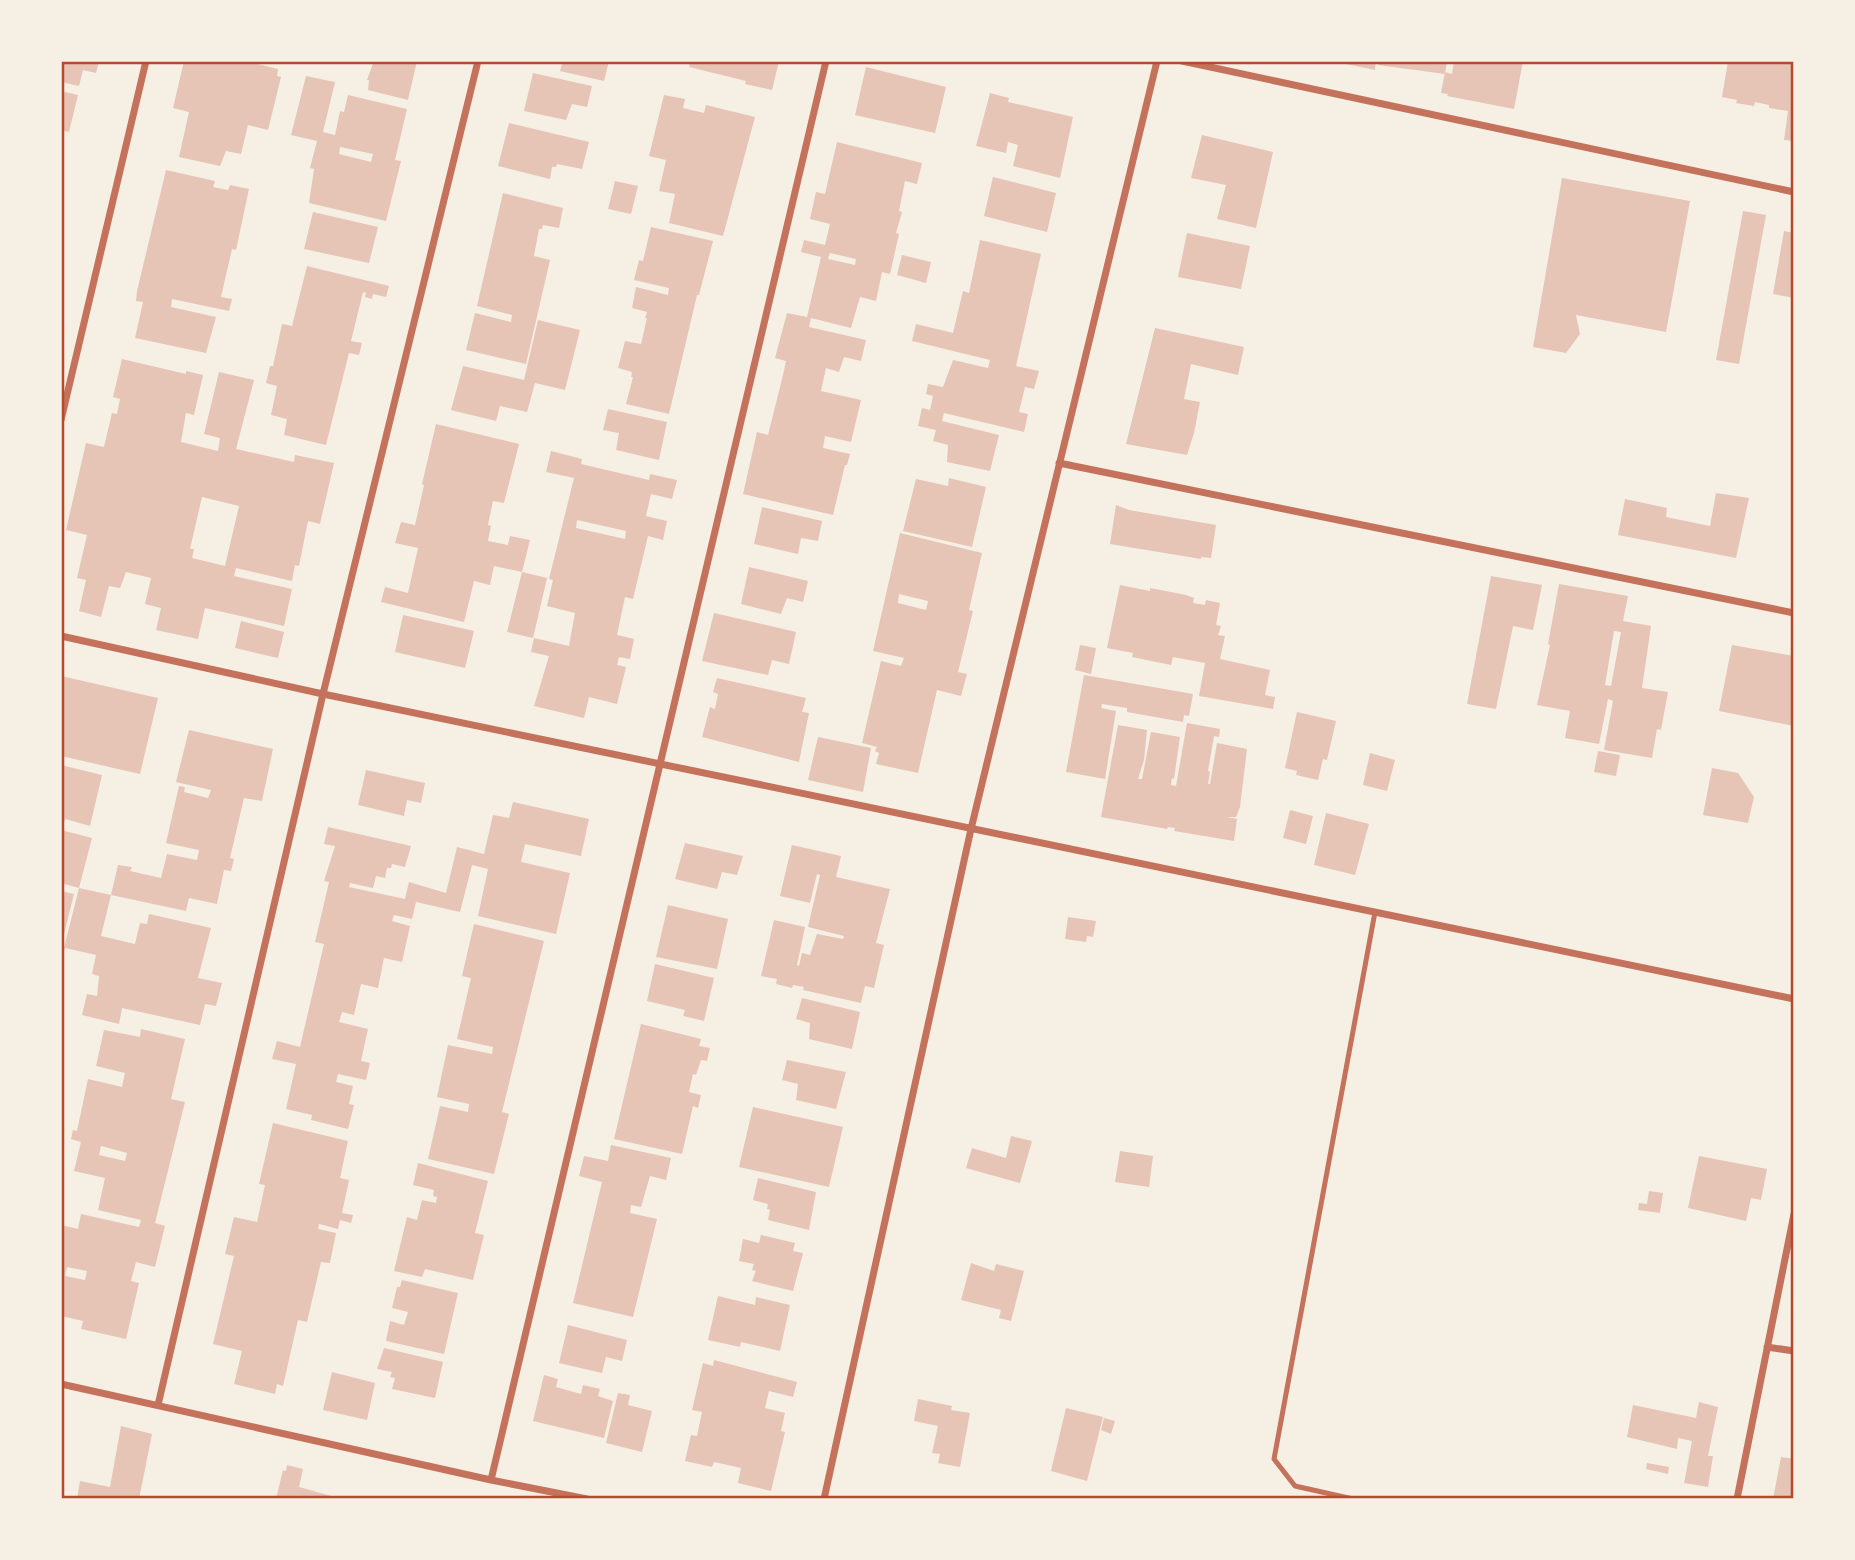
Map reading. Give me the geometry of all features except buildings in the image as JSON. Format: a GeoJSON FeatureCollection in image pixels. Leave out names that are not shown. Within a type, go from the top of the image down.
{"type":"FeatureCollection","features":[{"type":"Feature","properties":{"kind":"street"},"geometry":{"type":"LineString","coordinates":[[61,420],[146,61]]}},
{"type":"Feature","properties":{"kind":"street"},"geometry":{"type":"LineString","coordinates":[[158,1405],[323,694],[478,61]]}},
{"type":"Feature","properties":{"kind":"street"},"geometry":{"type":"LineString","coordinates":[[491,1480],[825,61]]}},
{"type":"Feature","properties":{"kind":"street"},"geometry":{"type":"LineString","coordinates":[[824,1499],[971,829],[1157,61]]}},
{"type":"Feature","properties":{"kind":"street"},"geometry":{"type":"LineString","coordinates":[[1182,61],[1794,192]]}},
{"type":"Feature","properties":{"kind":"street"},"geometry":{"type":"LineString","coordinates":[[1059,463],[1794,613]]}},
{"type":"Feature","properties":{"kind":"street"},"geometry":{"type":"LineString","coordinates":[[61,636],[323,694],[1794,999]]}},
{"type":"Feature","properties":{"kind":"street"},"geometry":{"type":"LineString","coordinates":[[1737,1499],[1794,1214]]}},
{"type":"Feature","properties":{"kind":"street"},"geometry":{"type":"LineString","coordinates":[[1767,1347],[1794,1350]]}},
{"type":"Feature","properties":{"kind":"street"},"geometry":{"type":"LineString","coordinates":[[61,1384],[587,1499]]}},
{"type":"Feature","properties":{"kind":"lane"},"geometry":{"type":"LineString","coordinates":[[1353,1499],[1294,1486],[1274,1459],[1375,912]]}}]}
